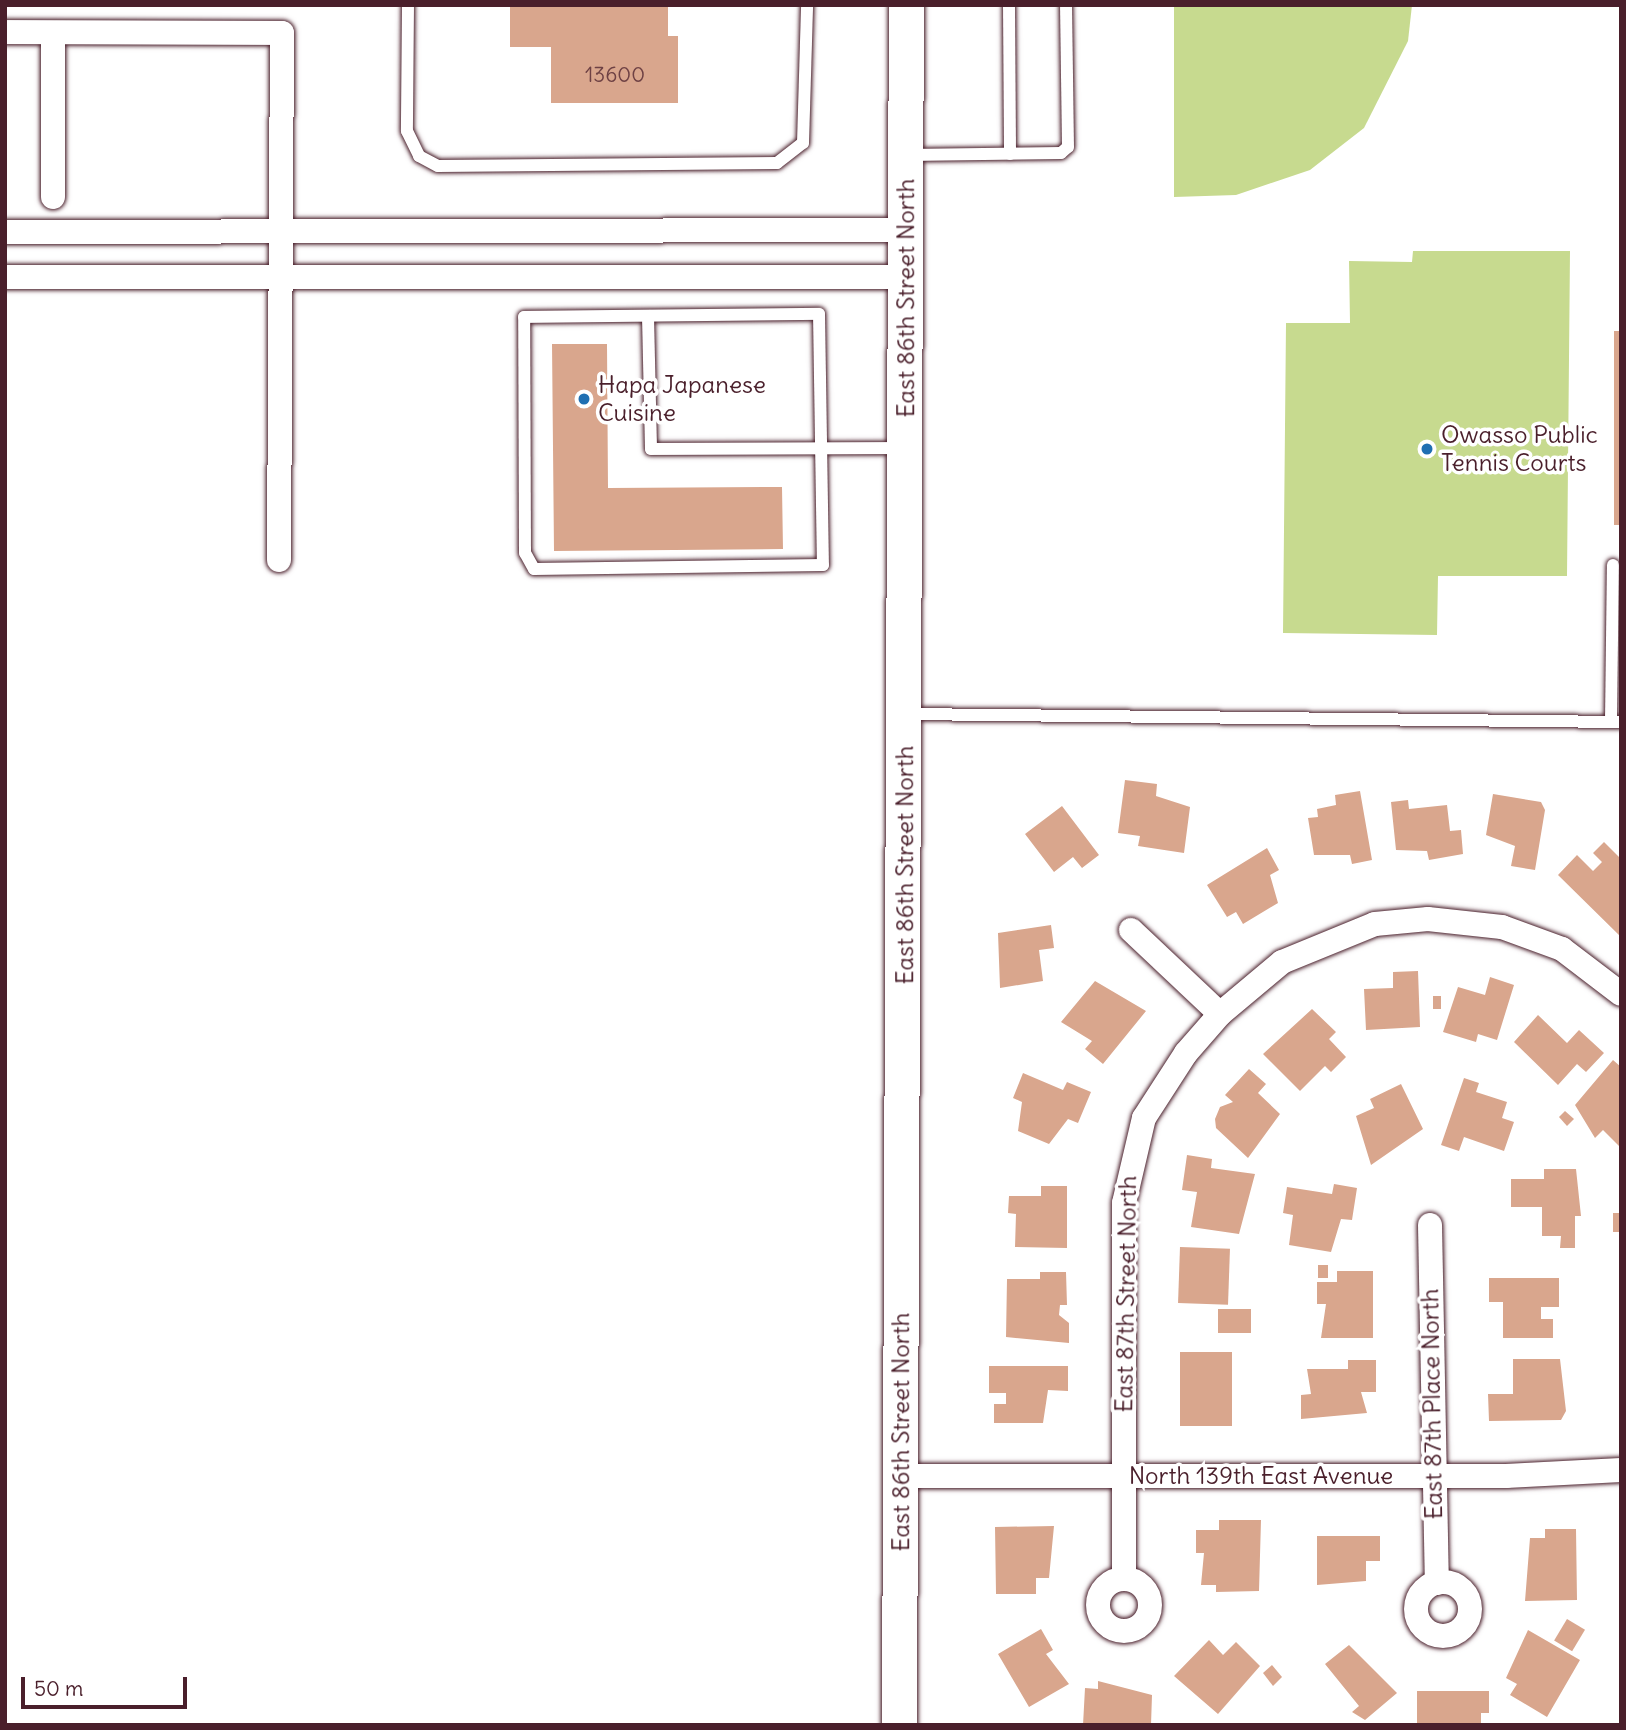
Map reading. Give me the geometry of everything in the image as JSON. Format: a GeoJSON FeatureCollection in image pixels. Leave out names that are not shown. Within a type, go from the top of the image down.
{"type":"FeatureCollection","features":[{"type":"Feature","properties":{"kind":"main road","name":"East 86th Street North"},"geometry":{"type":"LineString","coordinates":[[899,1725],[906,714],[906,5]]}},
{"type":"Feature","properties":{"kind":"street"},"geometry":{"type":"LineString","coordinates":[[5,32],[282,33],[279,559]]}},
{"type":"Feature","properties":{"kind":"street"},"geometry":{"type":"LineString","coordinates":[[53,33],[53,197]]}},
{"type":"Feature","properties":{"kind":"street"},"geometry":{"type":"LineString","coordinates":[[5,232],[906,230]]}},
{"type":"Feature","properties":{"kind":"street"},"geometry":{"type":"LineString","coordinates":[[5,277],[906,276]]}},
{"type":"Feature","properties":{"kind":"street","name":"East 87th Street North"},"geometry":{"type":"LineString","coordinates":[[1124,1579],[1128,1169],[1157,1094],[1220,1014],[1282,962],[1324,940],[1375,924],[1428,919],[1469,920],[1535,936],[1590,967],[1621,994]]}},
{"type":"Feature","properties":{"kind":"street"},"geometry":{"type":"LineString","coordinates":[[1131,930],[1220,1014]]}},
{"type":"Feature","properties":{"kind":"street","name":"East 87th Place North"},"geometry":{"type":"LineString","coordinates":[[1430,1225],[1432,1476],[1437,1583]]}},
{"type":"Feature","properties":{"kind":"street","name":"North 139th East Avenue"},"geometry":{"type":"LineString","coordinates":[[901,1476],[1432,1476],[1621,1470]]}},
{"type":"Feature","properties":{"kind":"lane"},"geometry":{"type":"LineString","coordinates":[[408,5],[410,144],[427,162],[452,166],[777,163],[803,143],[807,5]]}},
{"type":"Feature","properties":{"kind":"lane"},"geometry":{"type":"LineString","coordinates":[[1009,5],[1010,154]]}},
{"type":"Feature","properties":{"kind":"lane"},"geometry":{"type":"LineString","coordinates":[[906,155],[1061,153],[1068,147],[1066,5]]}},
{"type":"Feature","properties":{"kind":"lane"},"geometry":{"type":"LineString","coordinates":[[820,314],[823,450],[823,565],[534,569],[525,553],[524,317],[820,314]]}},
{"type":"Feature","properties":{"kind":"lane"},"geometry":{"type":"LineString","coordinates":[[648,316],[652,449],[906,448]]}},
{"type":"Feature","properties":{"kind":"lane"},"geometry":{"type":"LineString","coordinates":[[906,714],[1616,721],[1613,565]]}},
{"type":"Feature","properties":{"kind":"green space"},"geometry":{"type":"Polygon","coordinates":[[[1174,5],[1412,5],[1408,41],[1364,128],[1310,170],[1236,195],[1174,197],[1174,5]]]}},
{"type":"Feature","properties":{"kind":"green space","name":"Owasso Public Tennis Courts"},"geometry":{"type":"Polygon","coordinates":[[[1413,251],[1570,251],[1567,576],[1438,576],[1437,635],[1283,633],[1286,323],[1350,323],[1349,261],[1412,262],[1413,251]]]}},
{"type":"Feature","properties":{"kind":"building"},"geometry":{"type":"Polygon","coordinates":[[[510,5],[668,5],[668,36],[678,36],[678,103],[551,103],[551,47],[510,47],[510,5]]]}},
{"type":"Feature","properties":{"kind":"building"},"geometry":{"type":"Polygon","coordinates":[[[1614,331],[1621,331],[1621,525],[1614,525],[1614,331]]]}},
{"type":"Feature","properties":{"kind":"building"},"geometry":{"type":"Polygon","coordinates":[[[552,344],[607,344],[608,488],[782,487],[783,549],[554,551],[552,344]]]}},
{"type":"Feature","properties":{"kind":"building"},"geometry":{"type":"Polygon","coordinates":[[[1125,780],[1157,784],[1156,796],[1190,807],[1184,853],[1138,846],[1140,836],[1118,833],[1125,780]]]}},
{"type":"Feature","properties":{"kind":"building"},"geometry":{"type":"Polygon","coordinates":[[[1360,791],[1372,860],[1352,864],[1350,855],[1314,855],[1308,818],[1318,817],[1317,809],[1336,805],[1335,795],[1360,791]]]}},
{"type":"Feature","properties":{"kind":"building"},"geometry":{"type":"Polygon","coordinates":[[[1493,794],[1541,802],[1545,810],[1535,870],[1511,866],[1515,846],[1486,835],[1493,794]]]}},
{"type":"Feature","properties":{"kind":"building"},"geometry":{"type":"Polygon","coordinates":[[[1408,800],[1409,809],[1447,805],[1450,831],[1461,830],[1463,854],[1429,860],[1427,851],[1396,850],[1391,802],[1408,800]]]}},
{"type":"Feature","properties":{"kind":"building"},"geometry":{"type":"Polygon","coordinates":[[[1062,806],[1099,855],[1082,868],[1073,857],[1054,872],[1025,834],[1062,806]]]}},
{"type":"Feature","properties":{"kind":"building"},"geometry":{"type":"Polygon","coordinates":[[[1604,842],[1621,859],[1621,937],[1558,875],[1577,855],[1593,871],[1602,862],[1593,853],[1604,842]]]}},
{"type":"Feature","properties":{"kind":"building"},"geometry":{"type":"Polygon","coordinates":[[[1267,848],[1279,870],[1270,875],[1278,903],[1243,924],[1236,912],[1227,917],[1207,885],[1267,848]]]}},
{"type":"Feature","properties":{"kind":"building"},"geometry":{"type":"Polygon","coordinates":[[[1051,925],[1054,948],[1039,950],[1043,981],[1000,988],[998,933],[1051,925]]]}},
{"type":"Feature","properties":{"kind":"building"},"geometry":{"type":"Polygon","coordinates":[[[1418,971],[1420,1027],[1366,1030],[1364,989],[1393,988],[1393,972],[1418,971]]]}},
{"type":"Feature","properties":{"kind":"building"},"geometry":{"type":"Polygon","coordinates":[[[1490,977],[1514,985],[1497,1040],[1478,1034],[1476,1042],[1443,1032],[1458,987],[1485,995],[1490,977]]]}},
{"type":"Feature","properties":{"kind":"building"},"geometry":{"type":"Polygon","coordinates":[[[1095,981],[1146,1011],[1103,1064],[1085,1049],[1092,1041],[1061,1022],[1095,981]]]}},
{"type":"Feature","properties":{"kind":"building"},"geometry":{"type":"Polygon","coordinates":[[[1433,996],[1441,996],[1441,1009],[1433,1009],[1433,996]]]}},
{"type":"Feature","properties":{"kind":"building"},"geometry":{"type":"Polygon","coordinates":[[[1312,1009],[1336,1032],[1329,1039],[1346,1057],[1331,1072],[1325,1066],[1300,1091],[1263,1054],[1312,1009]]]}},
{"type":"Feature","properties":{"kind":"building"},"geometry":{"type":"Polygon","coordinates":[[[1538,1015],[1567,1043],[1579,1030],[1604,1053],[1586,1072],[1577,1064],[1558,1085],[1514,1042],[1538,1015]]]}},
{"type":"Feature","properties":{"kind":"building"},"geometry":{"type":"Polygon","coordinates":[[[1613,1060],[1621,1067],[1621,1148],[1603,1130],[1595,1138],[1575,1105],[1613,1060]]]}},
{"type":"Feature","properties":{"kind":"building"},"geometry":{"type":"Polygon","coordinates":[[[1249,1069],[1266,1084],[1258,1093],[1280,1114],[1248,1158],[1216,1128],[1215,1119],[1220,1107],[1233,1102],[1225,1095],[1249,1069]]]}},
{"type":"Feature","properties":{"kind":"building"},"geometry":{"type":"Polygon","coordinates":[[[1023,1073],[1063,1090],[1067,1082],[1091,1092],[1078,1123],[1068,1119],[1049,1144],[1018,1131],[1022,1102],[1013,1098],[1023,1073]]]}},
{"type":"Feature","properties":{"kind":"building"},"geometry":{"type":"Polygon","coordinates":[[[1464,1078],[1479,1083],[1476,1092],[1507,1102],[1502,1118],[1514,1122],[1504,1151],[1464,1137],[1459,1151],[1441,1145],[1464,1078]]]}},
{"type":"Feature","properties":{"kind":"building"},"geometry":{"type":"Polygon","coordinates":[[[1401,1084],[1423,1129],[1371,1165],[1356,1116],[1374,1108],[1370,1099],[1401,1084]]]}},
{"type":"Feature","properties":{"kind":"building"},"geometry":{"type":"Polygon","coordinates":[[[1565,1111],[1574,1119],[1567,1126],[1559,1117],[1565,1111]]]}},
{"type":"Feature","properties":{"kind":"building"},"geometry":{"type":"Polygon","coordinates":[[[1187,1155],[1212,1159],[1211,1168],[1255,1174],[1239,1234],[1191,1227],[1197,1192],[1182,1190],[1187,1155]]]}},
{"type":"Feature","properties":{"kind":"building"},"geometry":{"type":"Polygon","coordinates":[[[1544,1169],[1576,1169],[1581,1216],[1575,1216],[1575,1248],[1560,1248],[1561,1236],[1542,1236],[1542,1207],[1511,1207],[1511,1179],[1544,1179],[1544,1169]]]}},
{"type":"Feature","properties":{"kind":"building"},"geometry":{"type":"Polygon","coordinates":[[[1334,1184],[1357,1188],[1352,1220],[1341,1219],[1331,1252],[1289,1245],[1293,1215],[1283,1213],[1287,1187],[1332,1194],[1334,1184]]]}},
{"type":"Feature","properties":{"kind":"building"},"geometry":{"type":"Polygon","coordinates":[[[1041,1186],[1067,1186],[1067,1248],[1015,1247],[1016,1214],[1008,1213],[1009,1196],[1041,1196],[1041,1186]]]}},
{"type":"Feature","properties":{"kind":"building"},"geometry":{"type":"Polygon","coordinates":[[[1613,1213],[1621,1213],[1621,1232],[1613,1232],[1613,1213]]]}},
{"type":"Feature","properties":{"kind":"building"},"geometry":{"type":"Polygon","coordinates":[[[1180,1247],[1230,1249],[1228,1305],[1178,1303],[1180,1247]]]}},
{"type":"Feature","properties":{"kind":"building"},"geometry":{"type":"Polygon","coordinates":[[[1318,1265],[1328,1265],[1328,1278],[1318,1278],[1318,1265]]]}},
{"type":"Feature","properties":{"kind":"building"},"geometry":{"type":"Polygon","coordinates":[[[1337,1271],[1373,1271],[1373,1338],[1321,1338],[1326,1304],[1317,1304],[1317,1282],[1337,1282],[1337,1271]]]}},
{"type":"Feature","properties":{"kind":"building"},"geometry":{"type":"Polygon","coordinates":[[[1040,1272],[1066,1272],[1067,1305],[1060,1305],[1059,1315],[1069,1323],[1069,1343],[1006,1337],[1007,1279],[1040,1279],[1040,1272]]]}},
{"type":"Feature","properties":{"kind":"building"},"geometry":{"type":"Polygon","coordinates":[[[1489,1278],[1559,1278],[1559,1307],[1541,1307],[1541,1319],[1553,1319],[1553,1338],[1503,1338],[1503,1302],[1489,1302],[1489,1278]]]}},
{"type":"Feature","properties":{"kind":"building"},"geometry":{"type":"Polygon","coordinates":[[[1218,1309],[1251,1309],[1251,1333],[1218,1333],[1218,1309]]]}},
{"type":"Feature","properties":{"kind":"building"},"geometry":{"type":"Polygon","coordinates":[[[1180,1352],[1232,1352],[1232,1426],[1180,1426],[1180,1352]]]}},
{"type":"Feature","properties":{"kind":"building"},"geometry":{"type":"Polygon","coordinates":[[[1513,1359],[1560,1359],[1566,1411],[1561,1420],[1489,1421],[1488,1394],[1513,1394],[1513,1359]]]}},
{"type":"Feature","properties":{"kind":"building"},"geometry":{"type":"Polygon","coordinates":[[[1348,1360],[1376,1360],[1376,1392],[1361,1392],[1367,1413],[1301,1419],[1301,1395],[1311,1394],[1307,1369],[1348,1369],[1348,1360]]]}},
{"type":"Feature","properties":{"kind":"building"},"geometry":{"type":"Polygon","coordinates":[[[989,1366],[1068,1366],[1068,1391],[1048,1390],[1043,1423],[994,1423],[994,1404],[1006,1404],[1006,1393],[989,1393],[989,1366]]]}},
{"type":"Feature","properties":{"kind":"building"},"geometry":{"type":"Polygon","coordinates":[[[1219,1520],[1261,1520],[1259,1591],[1216,1592],[1216,1585],[1201,1585],[1204,1553],[1196,1553],[1196,1530],[1219,1530],[1219,1520]]]}},
{"type":"Feature","properties":{"kind":"building"},"geometry":{"type":"Polygon","coordinates":[[[1054,1526],[1049,1578],[1036,1578],[1036,1594],[996,1594],[995,1527],[1054,1526]]]}},
{"type":"Feature","properties":{"kind":"building"},"geometry":{"type":"Polygon","coordinates":[[[1545,1529],[1576,1529],[1577,1600],[1525,1601],[1530,1538],[1545,1538],[1545,1529]]]}},
{"type":"Feature","properties":{"kind":"building"},"geometry":{"type":"Polygon","coordinates":[[[1317,1536],[1380,1536],[1380,1561],[1366,1561],[1366,1581],[1317,1585],[1317,1536]]]}},
{"type":"Feature","properties":{"kind":"building"},"geometry":{"type":"Polygon","coordinates":[[[1567,1619],[1585,1630],[1572,1651],[1554,1640],[1567,1619]]]}},
{"type":"Feature","properties":{"kind":"building"},"geometry":{"type":"Polygon","coordinates":[[[1041,1629],[1053,1650],[1046,1654],[1069,1684],[1029,1707],[998,1654],[1041,1629]]]}},
{"type":"Feature","properties":{"kind":"building"},"geometry":{"type":"Polygon","coordinates":[[[1528,1630],[1580,1660],[1547,1717],[1510,1695],[1517,1684],[1506,1678],[1528,1630]]]}},
{"type":"Feature","properties":{"kind":"building"},"geometry":{"type":"Polygon","coordinates":[[[1209,1640],[1223,1655],[1236,1642],[1260,1666],[1218,1714],[1174,1676],[1209,1640]]]}},
{"type":"Feature","properties":{"kind":"building"},"geometry":{"type":"Polygon","coordinates":[[[1349,1645],[1397,1693],[1365,1720],[1352,1712],[1359,1706],[1325,1664],[1349,1645]]]}},
{"type":"Feature","properties":{"kind":"building"},"geometry":{"type":"Polygon","coordinates":[[[1272,1665],[1282,1677],[1273,1686],[1263,1673],[1272,1665]]]}},
{"type":"Feature","properties":{"kind":"building"},"geometry":{"type":"Polygon","coordinates":[[[1098,1681],[1152,1695],[1151,1725],[1083,1725],[1085,1688],[1098,1689],[1098,1681]]]}},
{"type":"Feature","properties":{"kind":"building"},"geometry":{"type":"Polygon","coordinates":[[[1417,1691],[1489,1691],[1489,1713],[1481,1713],[1481,1725],[1417,1725],[1417,1691]]]}},
{"type":"Feature","properties":{"kind":"place","name":"Hapa Japanese Cuisine"},"geometry":{"type":"Point","coordinates":[584,399]}},
{"type":"Feature","properties":{"kind":"place","name":"Owasso Public Tennis Courts"},"geometry":{"type":"Point","coordinates":[1427,449]}}]}
